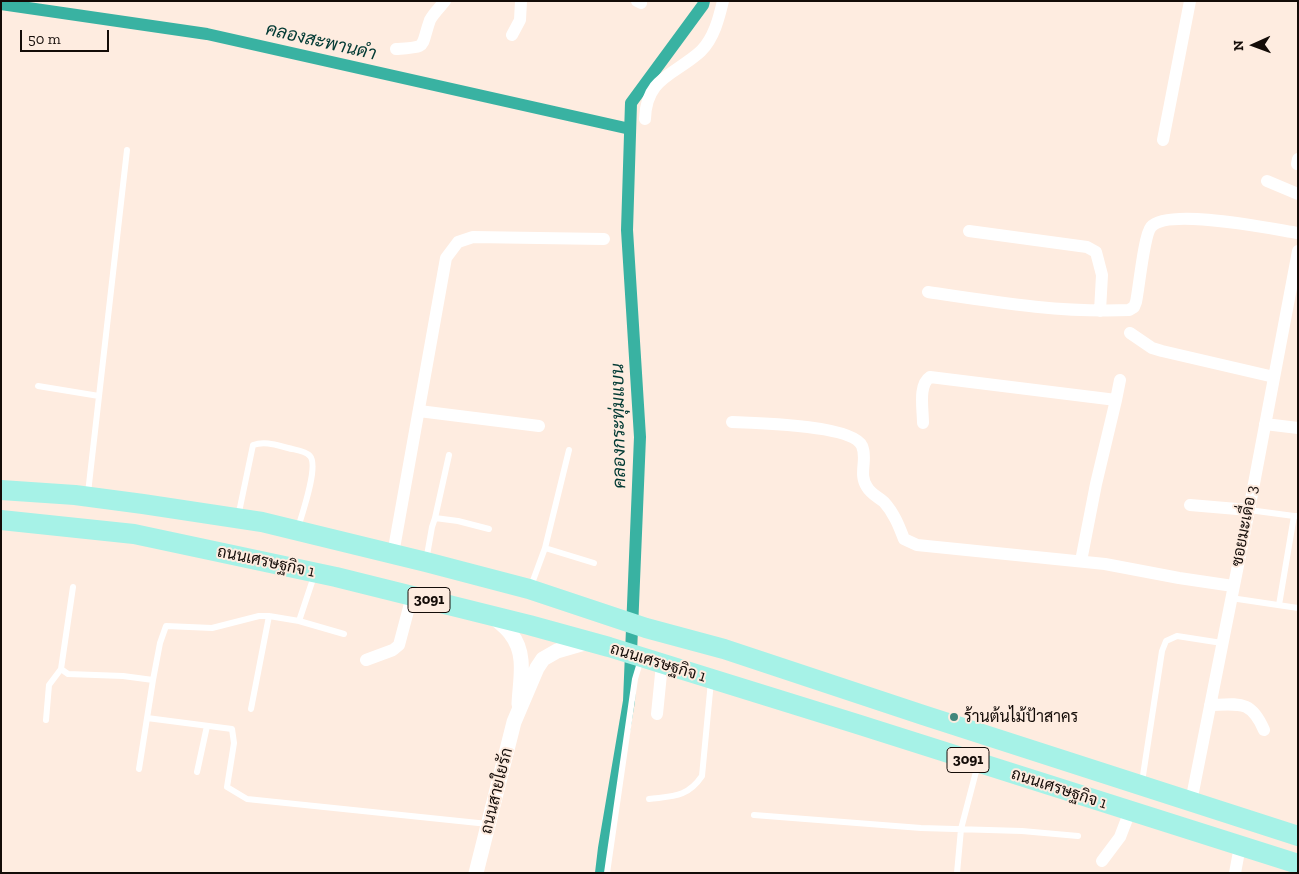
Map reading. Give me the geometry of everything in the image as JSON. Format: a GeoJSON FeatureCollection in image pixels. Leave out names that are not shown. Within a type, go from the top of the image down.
{"type":"FeatureCollection","features":[{"type":"Feature","properties":{"kind":"main road","name":"ถนนเศรษฐกิจ 1"},"geometry":{"type":"LineString","coordinates":[[1,490],[25,490],[87,497],[262,522],[529,589],[646,628],[724,649],[1298,836]]}},
{"type":"Feature","properties":{"kind":"main road","name":"ถนนเศรษฐกิจ 1"},"geometry":{"type":"LineString","coordinates":[[2,520],[134,534],[315,572],[491,616],[662,664],[1298,864]]}},
{"type":"Feature","properties":{"kind":"street"},"geometry":{"type":"LineString","coordinates":[[396,48],[414,48],[425,42],[431,18],[445,1]]}},
{"type":"Feature","properties":{"kind":"street"},"geometry":{"type":"LineString","coordinates":[[512,35],[520,20],[521,1]]}},
{"type":"Feature","properties":{"kind":"street"},"geometry":{"type":"LineString","coordinates":[[645,119],[649,94],[658,82],[702,50],[714,32],[723,1]]}},
{"type":"Feature","properties":{"kind":"street"},"geometry":{"type":"LineString","coordinates":[[1163,140],[1190,1]]}},
{"type":"Feature","properties":{"kind":"street"},"geometry":{"type":"LineString","coordinates":[[1297,164],[1298,159]]}},
{"type":"Feature","properties":{"kind":"street"},"geometry":{"type":"LineString","coordinates":[[1267,181],[1298,194]]}},
{"type":"Feature","properties":{"kind":"street"},"geometry":{"type":"LineString","coordinates":[[928,292],[1047,309],[1129,310],[1134,308],[1136,302],[1150,227],[1160,221],[1193,218],[1298,233]]}},
{"type":"Feature","properties":{"kind":"street"},"geometry":{"type":"LineString","coordinates":[[969,231],[1087,247],[1096,252],[1102,275],[1100,311]]}},
{"type":"Feature","properties":{"kind":"street"},"geometry":{"type":"LineString","coordinates":[[393,554],[446,258],[458,242],[473,237],[604,239]]}},
{"type":"Feature","properties":{"kind":"street","name":"ซอยมะเดื่อ 3"},"geometry":{"type":"LineString","coordinates":[[1191,802],[1298,251]]}},
{"type":"Feature","properties":{"kind":"street"},"geometry":{"type":"LineString","coordinates":[[1130,333],[1152,348],[1274,377]]}},
{"type":"Feature","properties":{"kind":"street"},"geometry":{"type":"LineString","coordinates":[[923,423],[922,388],[930,377],[938,376],[1116,400]]}},
{"type":"Feature","properties":{"kind":"street"},"geometry":{"type":"LineString","coordinates":[[1081,561],[1096,484],[1120,380]]}},
{"type":"Feature","properties":{"kind":"street"},"geometry":{"type":"LineString","coordinates":[[419,411],[539,426]]}},
{"type":"Feature","properties":{"kind":"street"},"geometry":{"type":"LineString","coordinates":[[732,422],[782,424],[845,433],[855,439],[862,444],[863,476],[866,486],[873,495],[883,501],[894,515],[904,539],[917,544],[1081,561],[1232,592]]}},
{"type":"Feature","properties":{"kind":"street"},"geometry":{"type":"LineString","coordinates":[[1265,424],[1298,428]]}},
{"type":"Feature","properties":{"kind":"street"},"geometry":{"type":"LineString","coordinates":[[1190,506],[1249,510]]}},
{"type":"Feature","properties":{"kind":"street"},"geometry":{"type":"LineString","coordinates":[[366,660],[392,650],[399,645],[412,596]]}},
{"type":"Feature","properties":{"kind":"street","name":"ถนนสายใยรัก"},"geometry":{"type":"LineString","coordinates":[[476,873],[518,710],[522,662],[518,646],[511,633],[491,616]]}},
{"type":"Feature","properties":{"kind":"street","name":"ถนนสายใยรัก"},"geometry":{"type":"LineString","coordinates":[[518,710],[543,659],[557,651],[588,642]]}},
{"type":"Feature","properties":{"kind":"street"},"geometry":{"type":"LineString","coordinates":[[657,714],[662,664]]}},
{"type":"Feature","properties":{"kind":"street"},"geometry":{"type":"LineString","coordinates":[[1210,705],[1232,704],[1246,706],[1253,710],[1264,730]]}},
{"type":"Feature","properties":{"kind":"street"},"geometry":{"type":"LineString","coordinates":[[1102,861],[1120,838],[1130,811]]}},
{"type":"Feature","properties":{"kind":"street"},"geometry":{"type":"LineString","coordinates":[[1235,873],[1240,846]]}},
{"type":"Feature","properties":{"kind":"lane"},"geometry":{"type":"LineString","coordinates":[[87,497],[127,150]]}},
{"type":"Feature","properties":{"kind":"lane"},"geometry":{"type":"LineString","coordinates":[[38,386],[99,396]]}},
{"type":"Feature","properties":{"kind":"lane"},"geometry":{"type":"LineString","coordinates":[[238,518],[253,445],[259,443],[268,444],[309,454],[314,462],[313,473],[298,531]]}},
{"type":"Feature","properties":{"kind":"lane"},"geometry":{"type":"LineString","coordinates":[[529,589],[545,548],[569,450]]}},
{"type":"Feature","properties":{"kind":"lane"},"geometry":{"type":"LineString","coordinates":[[426,562],[449,455]]}},
{"type":"Feature","properties":{"kind":"lane"},"geometry":{"type":"LineString","coordinates":[[1249,510],[1296,516],[1279,605]]}},
{"type":"Feature","properties":{"kind":"lane"},"geometry":{"type":"LineString","coordinates":[[435,518],[458,521],[489,529]]}},
{"type":"Feature","properties":{"kind":"lane"},"geometry":{"type":"LineString","coordinates":[[545,548],[594,563]]}},
{"type":"Feature","properties":{"kind":"lane"},"geometry":{"type":"LineString","coordinates":[[299,621],[315,572]]}},
{"type":"Feature","properties":{"kind":"lane"},"geometry":{"type":"LineString","coordinates":[[46,720],[49,685],[61,668],[73,587]]}},
{"type":"Feature","properties":{"kind":"lane"},"geometry":{"type":"LineString","coordinates":[[1232,592],[1279,605],[1298,608]]}},
{"type":"Feature","properties":{"kind":"lane"},"geometry":{"type":"LineString","coordinates":[[139,769],[153,680],[160,643],[166,626],[212,628],[259,616],[269,616],[299,621],[344,634]]}},
{"type":"Feature","properties":{"kind":"lane"},"geometry":{"type":"LineString","coordinates":[[251,709],[269,616]]}},
{"type":"Feature","properties":{"kind":"lane"},"geometry":{"type":"LineString","coordinates":[[1141,786],[1162,651],[1166,641],[1177,636],[1222,643]]}},
{"type":"Feature","properties":{"kind":"lane"},"geometry":{"type":"LineString","coordinates":[[607,873],[639,657]]}},
{"type":"Feature","properties":{"kind":"lane"},"geometry":{"type":"LineString","coordinates":[[61,668],[68,674],[123,676],[153,680]]}},
{"type":"Feature","properties":{"kind":"lane"},"geometry":{"type":"LineString","coordinates":[[649,800],[679,795],[694,787],[702,776],[711,680]]}},
{"type":"Feature","properties":{"kind":"lane"},"geometry":{"type":"LineString","coordinates":[[147,718],[232,730],[234,743],[227,787],[247,799],[488,824]]}},
{"type":"Feature","properties":{"kind":"lane"},"geometry":{"type":"LineString","coordinates":[[197,772],[206,726]]}},
{"type":"Feature","properties":{"kind":"lane"},"geometry":{"type":"LineString","coordinates":[[957,873],[961,829],[978,763]]}},
{"type":"Feature","properties":{"kind":"lane"},"geometry":{"type":"LineString","coordinates":[[754,815],[1078,836]]}},
{"type":"Feature","properties":{"kind":"waterway","name":"คลองกระทุ่มแบน"},"geometry":{"type":"LineString","coordinates":[[601,873],[629,701],[640,437],[627,230],[631,103],[703,5],[704,1]]}},
{"type":"Feature","properties":{"kind":"waterway","name":"คลองสะพานดำ"},"geometry":{"type":"LineString","coordinates":[[1,4],[207,34],[630,129]]}},
{"type":"Feature","properties":{"kind":"place","name":"ร้านต้นไม้ป้าสาคร"},"geometry":{"type":"Point","coordinates":[954,717]}}]}
